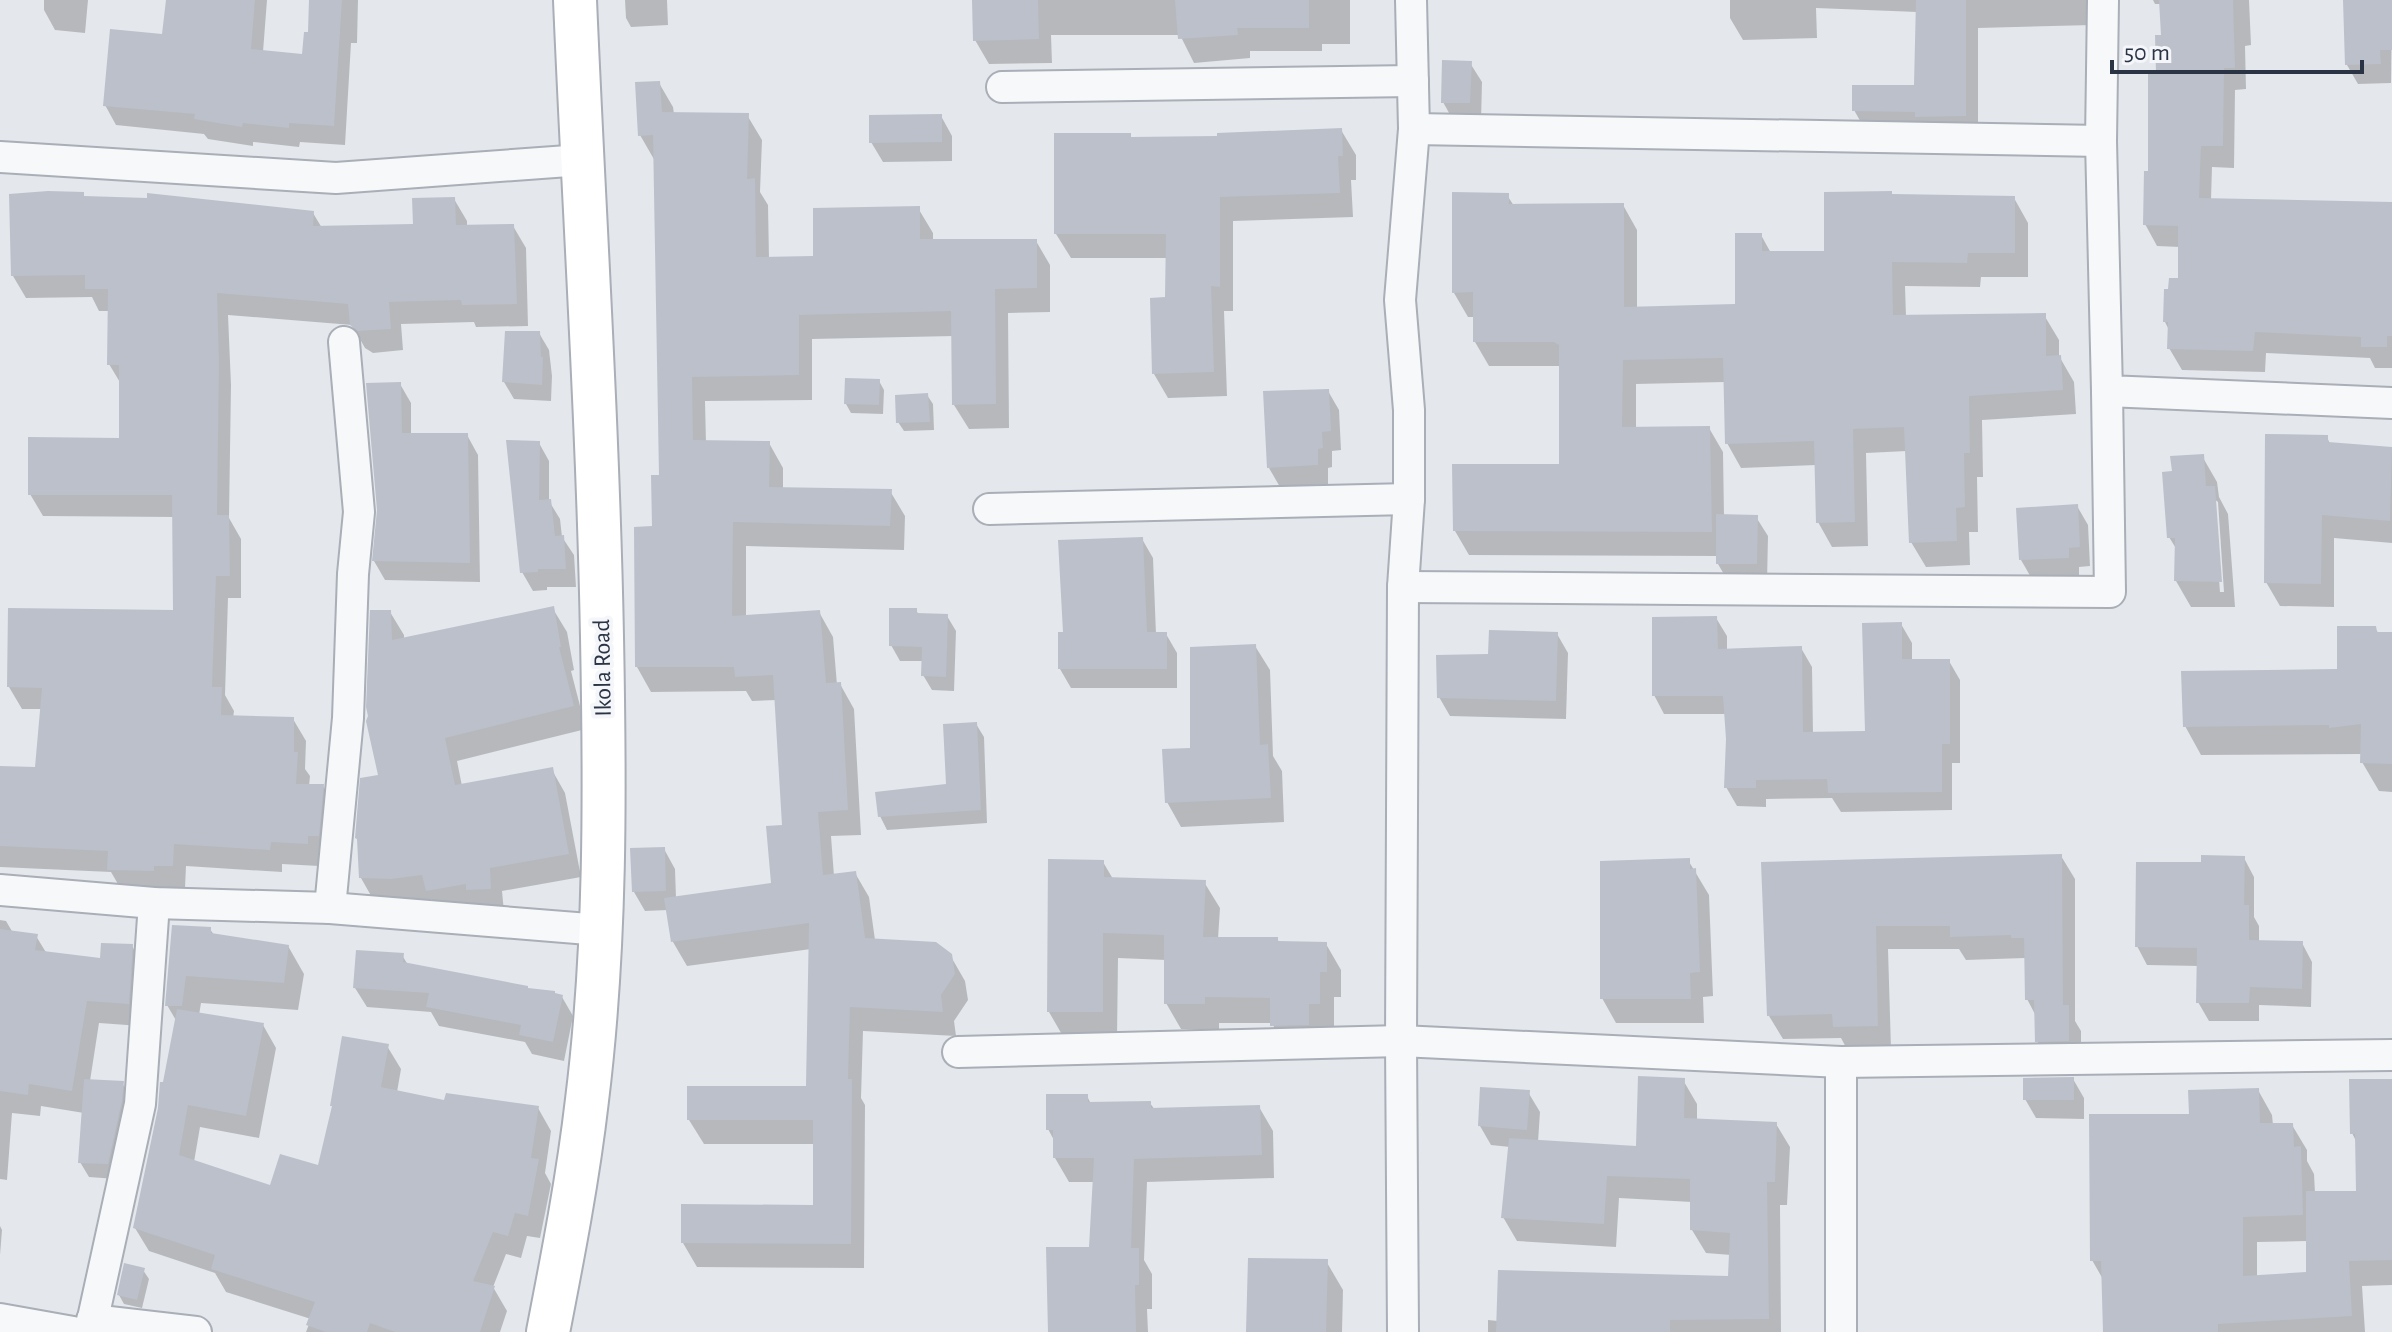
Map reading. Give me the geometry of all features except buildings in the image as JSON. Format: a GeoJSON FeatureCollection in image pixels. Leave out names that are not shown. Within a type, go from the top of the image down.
{"type":"FeatureCollection","features":[{"type":"Feature","properties":{"kind":"street","name":"Ikola Road"},"geometry":{"type":"LineString","coordinates":[[548,1332],[571,1210],[587,1098],[601,930],[604,748],[599,482],[575,0]]}},
{"type":"Feature","properties":{"kind":"street"},"geometry":{"type":"LineString","coordinates":[[1403,1332],[1403,587],[1409,499],[1409,410],[1400,300],[1414,129],[1411,0]]}},
{"type":"Feature","properties":{"kind":"street"},"geometry":{"type":"LineString","coordinates":[[1403,587],[2110,592],[2101,141],[2103,0]]}},
{"type":"Feature","properties":{"kind":"street"},"geometry":{"type":"LineString","coordinates":[[1002,87],[1413,81]]}},
{"type":"Feature","properties":{"kind":"street"},"geometry":{"type":"LineString","coordinates":[[1414,129],[2101,141]]}},
{"type":"Feature","properties":{"kind":"street"},"geometry":{"type":"LineString","coordinates":[[0,157],[336,178],[582,160]]}},
{"type":"Feature","properties":{"kind":"street"},"geometry":{"type":"LineString","coordinates":[[330,908],[348,718],[353,574],[359,512],[344,342]]}},
{"type":"Feature","properties":{"kind":"street"},"geometry":{"type":"LineString","coordinates":[[2107,391],[2392,403]]}},
{"type":"Feature","properties":{"kind":"street"},"geometry":{"type":"LineString","coordinates":[[989,509],[1409,499]]}},
{"type":"Feature","properties":{"kind":"street"},"geometry":{"type":"LineString","coordinates":[[0,890],[154,903],[330,908],[601,930]]}},
{"type":"Feature","properties":{"kind":"street"},"geometry":{"type":"LineString","coordinates":[[85,1328],[140,1104],[154,903]]}},
{"type":"Feature","properties":{"kind":"street"},"geometry":{"type":"LineString","coordinates":[[958,1052],[1401,1041],[1841,1062],[2392,1055]]}},
{"type":"Feature","properties":{"kind":"street"},"geometry":{"type":"LineString","coordinates":[[1841,1062],[1841,1332]]}},
{"type":"Feature","properties":{"kind":"street"},"geometry":{"type":"LineString","coordinates":[[0,1319],[85,1328],[196,1332]]}}]}
